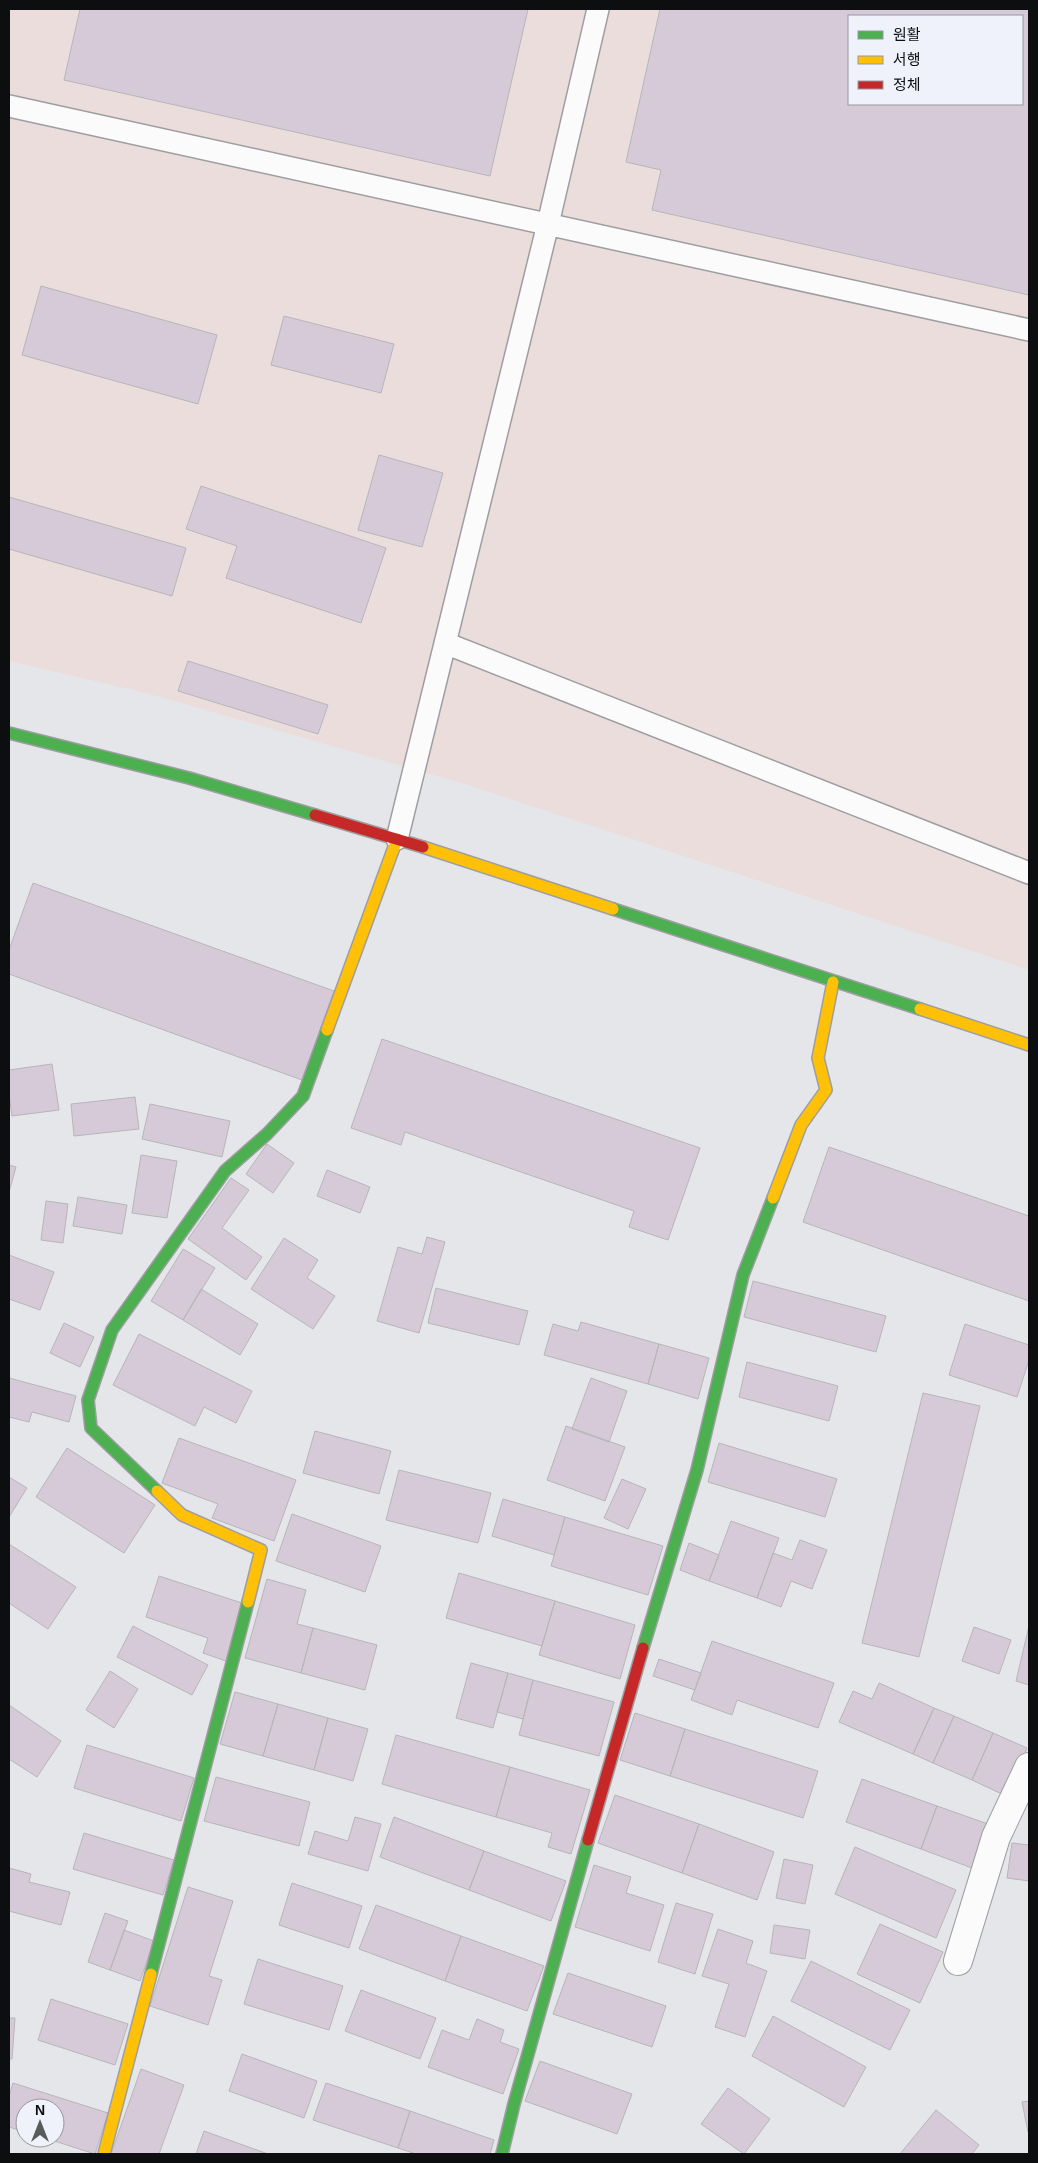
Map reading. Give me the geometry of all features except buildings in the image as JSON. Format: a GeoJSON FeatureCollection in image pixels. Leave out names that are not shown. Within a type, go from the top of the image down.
{"type":"FeatureCollection","features":[{"type":"Feature","properties":{"kind":"street"},"geometry":{"type":"LineString","coordinates":[[9,733],[189,778],[397,839],[1029,1045]]}},
{"type":"Feature","properties":{"kind":"street"},"geometry":{"type":"LineString","coordinates":[[104,2154],[261,1550],[182,1515],[91,1428],[88,1400],[112,1330],[225,1172],[267,1134],[303,1096],[397,839]]}},
{"type":"Feature","properties":{"kind":"street"},"geometry":{"type":"LineString","coordinates":[[502,2154],[514,2104],[608,1766],[697,1470],[743,1275],[801,1125],[826,1090],[818,1058],[833,982]]}},
{"type":"Feature","properties":{"kind":"street"},"geometry":{"type":"LineString","coordinates":[[958,1961],[996,1837],[1029,1767]]}},
{"type":"Feature","properties":{"kind":"lane"},"geometry":{"type":"LineString","coordinates":[[397,839],[548,224],[598,9]]}},
{"type":"Feature","properties":{"kind":"lane"},"geometry":{"type":"LineString","coordinates":[[9,106],[1029,330]]}},
{"type":"Feature","properties":{"kind":"lane"},"geometry":{"type":"LineString","coordinates":[[445,643],[1029,873]]}},
{"type":"Feature","properties":{"kind":"shaded area"},"geometry":{"type":"Polygon","coordinates":[[[9,9],[1029,9],[1029,970],[465,784],[146,693],[9,661],[9,9]]]}},
{"type":"Feature","properties":{"kind":"traffic: fast"},"geometry":{"type":"LineString","coordinates":[[9,733],[189,778],[315,815]]}},
{"type":"Feature","properties":{"kind":"traffic: fast"},"geometry":{"type":"LineString","coordinates":[[613,909],[920,1009]]}},
{"type":"Feature","properties":{"kind":"traffic: fast"},"geometry":{"type":"LineString","coordinates":[[157,1491],[91,1428],[88,1400],[112,1330],[225,1171],[267,1134],[303,1096],[327,1030]]}},
{"type":"Feature","properties":{"kind":"traffic: fast"},"geometry":{"type":"LineString","coordinates":[[643,1648],[697,1470],[743,1275],[773,1198]]}},
{"type":"Feature","properties":{"kind":"traffic: fast"},"geometry":{"type":"LineString","coordinates":[[151,1974],[248,1602]]}},
{"type":"Feature","properties":{"kind":"traffic: fast"},"geometry":{"type":"LineString","coordinates":[[502,2154],[514,2104],[588,1840]]}},
{"type":"Feature","properties":{"kind":"traffic: slow"},"geometry":{"type":"LineString","coordinates":[[327,1030],[397,839]]}},
{"type":"Feature","properties":{"kind":"traffic: slow"},"geometry":{"type":"LineString","coordinates":[[423,847],[613,909]]}},
{"type":"Feature","properties":{"kind":"traffic: slow"},"geometry":{"type":"LineString","coordinates":[[773,1198],[801,1125],[826,1090],[818,1058],[833,982]]}},
{"type":"Feature","properties":{"kind":"traffic: slow"},"geometry":{"type":"LineString","coordinates":[[920,1009],[1029,1045]]}},
{"type":"Feature","properties":{"kind":"traffic: slow"},"geometry":{"type":"LineString","coordinates":[[157,1491],[182,1515],[261,1550],[248,1602]]}},
{"type":"Feature","properties":{"kind":"traffic: slow"},"geometry":{"type":"LineString","coordinates":[[104,2154],[151,1974]]}},
{"type":"Feature","properties":{"kind":"traffic: jam"},"geometry":{"type":"LineString","coordinates":[[315,815],[423,847]]}},
{"type":"Feature","properties":{"kind":"traffic: jam"},"geometry":{"type":"LineString","coordinates":[[588,1840],[643,1648]]}}]}
